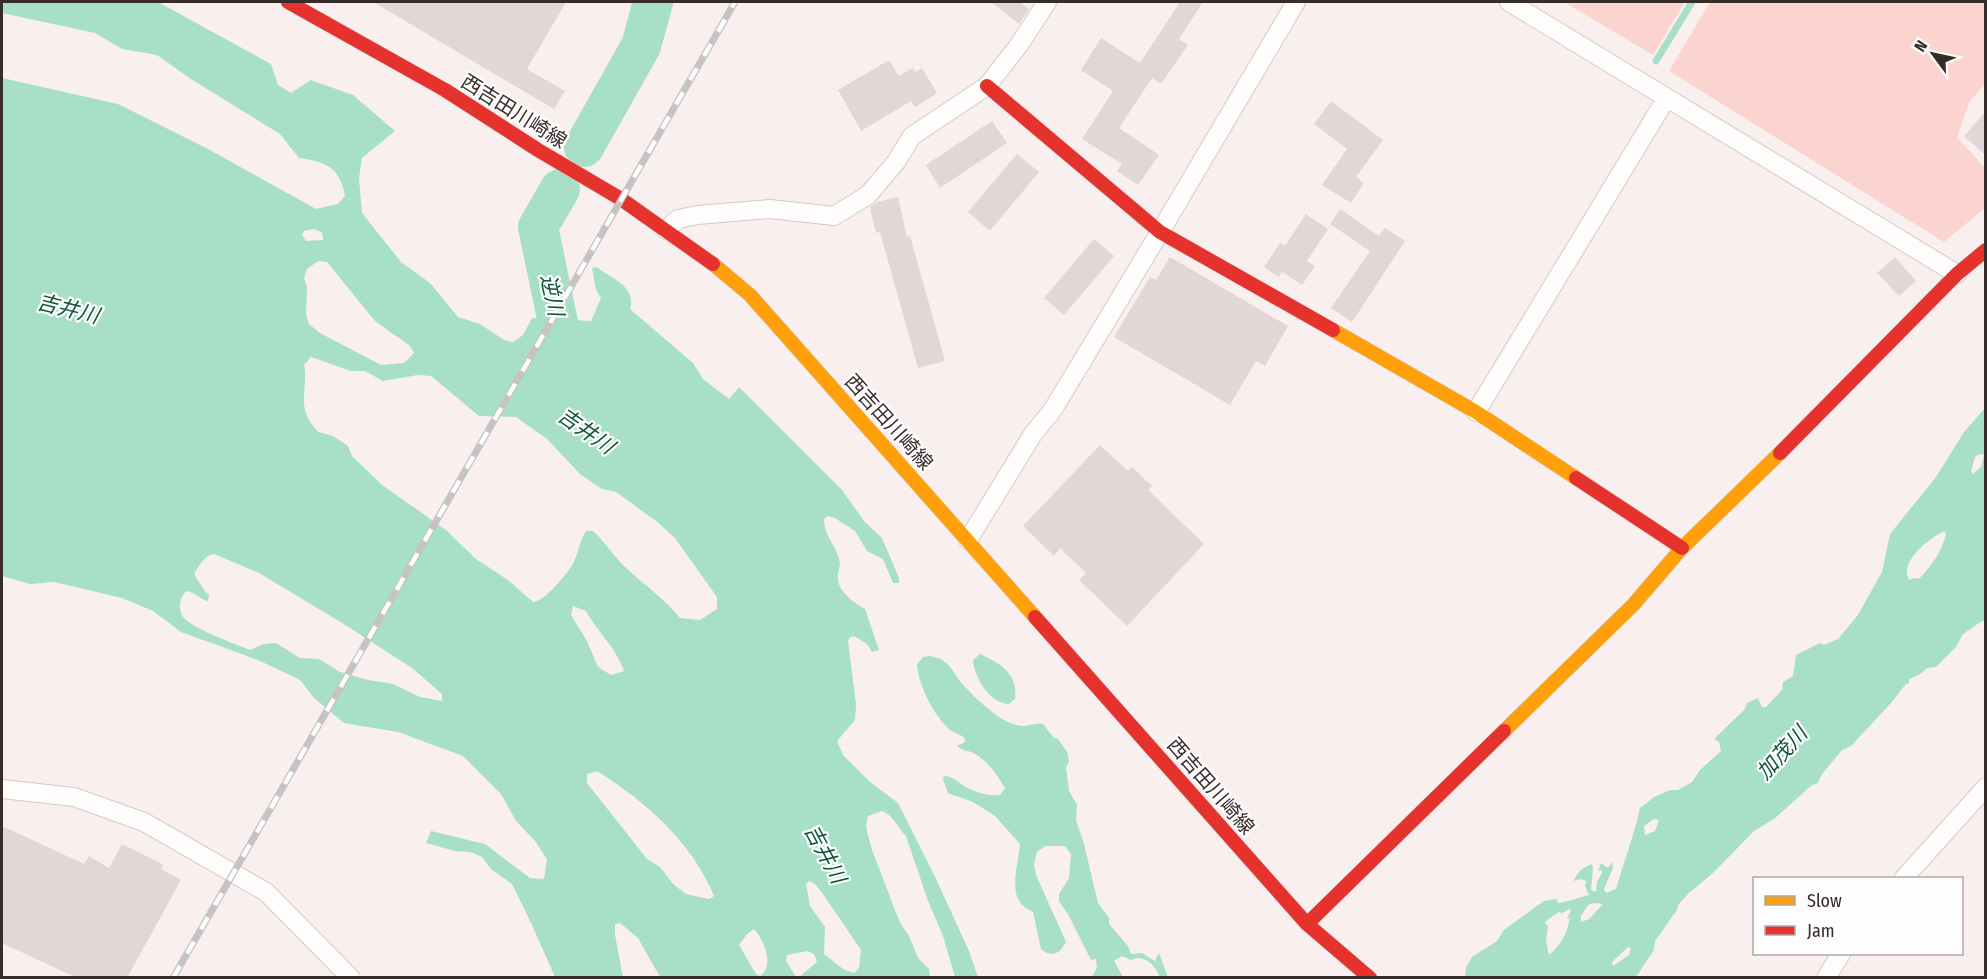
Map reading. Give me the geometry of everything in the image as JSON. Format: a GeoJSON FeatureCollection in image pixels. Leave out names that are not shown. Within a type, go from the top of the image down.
{"type":"FeatureCollection","features":[{"type":"Feature","properties":{"kind":"street","name":"西吉田川崎線"},"geometry":{"type":"LineString","coordinates":[[288,2],[445,90],[538,150],[621,199],[710,262],[750,295],[1307,924],[1370,978]]}},
{"type":"Feature","properties":{"kind":"street"},"geometry":{"type":"LineString","coordinates":[[666,230],[678,219],[697,215],[770,209],[834,216],[868,195],[896,162],[912,136],[987,86],[1019,45],[1047,2]]}},
{"type":"Feature","properties":{"kind":"street"},"geometry":{"type":"LineString","coordinates":[[968,540],[1033,434],[1052,411],[1296,2]]}},
{"type":"Feature","properties":{"kind":"street"},"geometry":{"type":"LineString","coordinates":[[1509,2],[1957,274]]}},
{"type":"Feature","properties":{"kind":"street"},"geometry":{"type":"LineString","coordinates":[[987,86],[1160,232],[1476,412],[1682,548]]}},
{"type":"Feature","properties":{"kind":"street"},"geometry":{"type":"LineString","coordinates":[[1476,412],[1666,99]]}},
{"type":"Feature","properties":{"kind":"street"},"geometry":{"type":"LineString","coordinates":[[1307,924],[1633,605],[1638,596],[1682,548],[1816,418],[1957,274],[1986,250]]}},
{"type":"Feature","properties":{"kind":"street"},"geometry":{"type":"LineString","coordinates":[[1906,877],[1986,787]]}},
{"type":"Feature","properties":{"kind":"street"},"geometry":{"type":"LineString","coordinates":[[2,789],[74,796],[144,822],[266,892],[351,978]]}},
{"type":"Feature","properties":{"kind":"street"},"geometry":{"type":"LineString","coordinates":[[1826,978],[1840,955]]}},
{"type":"Feature","properties":{"kind":"shaded area"},"geometry":{"type":"Polygon","coordinates":[[[1564,2],[1685,2],[1653,55],[1564,2]]]}},
{"type":"Feature","properties":{"kind":"shaded area"},"geometry":{"type":"Polygon","coordinates":[[[1710,2],[1985,2],[1985,84],[1970,101],[1957,137],[1985,168],[1985,208],[1944,242],[1669,71],[1710,2]]]}},
{"type":"Feature","properties":{"kind":"water","name":"吉井川"},"geometry":{"type":"Polygon","coordinates":[[[2,2],[158,2],[271,64],[278,85],[291,93],[311,80],[353,95],[395,131],[362,158],[359,178],[362,213],[401,262],[430,283],[458,317],[480,324],[504,340],[513,342],[523,335],[532,318],[591,321],[601,298],[596,290],[592,268],[597,267],[626,289],[630,294],[630,309],[693,363],[703,379],[729,399],[739,387],[842,490],[864,521],[882,538],[899,578],[899,583],[893,583],[883,559],[867,551],[855,531],[835,518],[827,516],[824,519],[826,530],[840,561],[839,585],[850,599],[865,609],[879,650],[872,652],[867,644],[854,636],[848,641],[856,705],[855,720],[837,741],[843,755],[869,781],[898,803],[936,879],[969,951],[978,977],[955,977],[943,936],[928,901],[906,836],[892,818],[882,811],[868,816],[866,827],[872,850],[900,923],[909,936],[918,958],[929,969],[930,977],[799,977],[817,962],[814,954],[807,951],[787,955],[786,961],[796,977],[660,977],[638,938],[620,923],[615,924],[615,935],[623,977],[555,977],[512,884],[492,870],[482,857],[471,852],[455,851],[426,843],[431,831],[485,844],[530,878],[544,879],[547,859],[535,841],[516,821],[501,794],[463,756],[398,732],[344,723],[314,698],[300,680],[258,660],[181,632],[153,611],[122,598],[54,582],[30,584],[2,576],[2,78],[118,104],[208,149],[316,209],[338,204],[345,196],[340,178],[330,168],[324,164],[299,158],[280,134],[191,79],[157,55],[122,49],[95,33],[2,13],[2,2]],[[314,229],[304,231],[302,235],[306,241],[323,240],[322,232],[314,229]],[[318,261],[307,269],[304,278],[307,288],[306,315],[309,324],[320,333],[381,365],[404,363],[414,353],[410,346],[375,321],[327,262],[318,261]],[[311,357],[304,365],[305,410],[318,432],[333,436],[348,446],[352,456],[382,485],[446,530],[476,559],[508,580],[533,602],[543,598],[559,582],[573,563],[586,531],[593,531],[624,566],[680,618],[700,620],[717,609],[717,597],[675,538],[616,492],[602,489],[581,475],[547,439],[516,417],[479,416],[431,376],[418,375],[383,381],[365,371],[351,371],[311,357]],[[214,554],[207,556],[194,574],[209,595],[208,601],[186,591],[181,600],[182,615],[196,627],[250,650],[264,644],[276,643],[300,658],[319,659],[340,672],[393,684],[420,697],[442,701],[442,694],[412,668],[347,626],[259,573],[214,554]],[[573,606],[571,615],[587,641],[598,667],[611,675],[624,671],[616,654],[586,611],[573,606]],[[597,771],[587,774],[587,783],[647,859],[660,867],[673,884],[686,894],[709,899],[714,896],[693,858],[665,824],[649,809],[597,771]],[[809,881],[806,884],[810,906],[825,927],[824,954],[843,969],[854,973],[859,968],[861,950],[823,894],[815,884],[809,881]],[[754,929],[739,945],[756,974],[760,976],[767,966],[767,960],[764,946],[754,929]]]}},
{"type":"Feature","properties":{"kind":"water","name":"加茂川"},"geometry":{"type":"Polygon","coordinates":[[[1985,408],[1985,621],[1963,634],[1956,647],[1936,667],[1927,668],[1919,675],[1909,679],[1909,683],[1851,746],[1842,750],[1822,774],[1818,783],[1812,785],[1774,819],[1754,831],[1714,872],[1689,893],[1678,905],[1677,910],[1655,941],[1654,950],[1636,977],[1465,977],[1466,968],[1472,957],[1497,941],[1504,930],[1544,901],[1556,899],[1558,903],[1589,895],[1585,886],[1586,881],[1581,879],[1574,881],[1579,872],[1586,867],[1592,864],[1591,890],[1596,892],[1597,882],[1602,873],[1601,870],[1598,871],[1601,863],[1608,868],[1612,862],[1613,868],[1604,889],[1606,893],[1616,889],[1640,808],[1654,797],[1670,790],[1678,790],[1692,782],[1700,770],[1721,751],[1719,742],[1714,739],[1745,709],[1747,703],[1758,698],[1762,707],[1766,707],[1782,690],[1783,682],[1793,676],[1796,655],[1820,643],[1824,645],[1838,639],[1858,615],[1882,572],[1890,534],[1936,477],[1964,432],[1985,408]],[[1979,454],[1975,457],[1971,472],[1973,474],[1981,467],[1984,455],[1979,454]],[[1944,531],[1917,551],[1908,565],[1909,580],[1919,579],[1928,569],[1939,553],[1946,534],[1944,531]],[[1654,819],[1644,826],[1645,835],[1655,831],[1659,820],[1654,819]],[[1603,904],[1588,905],[1581,916],[1581,922],[1589,919],[1603,904]],[[1571,910],[1561,914],[1560,911],[1545,923],[1548,926],[1546,941],[1549,955],[1560,943],[1569,923],[1570,918],[1567,919],[1571,910]],[[1628,947],[1612,962],[1613,966],[1629,955],[1631,948],[1628,947]]]}},
{"type":"Feature","properties":{"kind":"water"},"geometry":{"type":"Polygon","coordinates":[[[980,654],[1007,670],[1011,676],[1014,682],[1015,699],[1009,704],[996,700],[984,688],[976,674],[973,660],[980,654]]]}},
{"type":"Feature","properties":{"kind":"water"},"geometry":{"type":"Polygon","coordinates":[[[930,656],[948,665],[962,684],[996,715],[1019,726],[1043,724],[1054,738],[1058,739],[1067,752],[1069,791],[1077,805],[1076,820],[1098,903],[1109,918],[1109,924],[1128,946],[1131,954],[1142,953],[1155,961],[1159,953],[1168,977],[1160,977],[1145,959],[1131,960],[1122,956],[1114,961],[1123,977],[1092,977],[1097,967],[1096,959],[1091,960],[1059,901],[1059,894],[1069,878],[1071,854],[1065,846],[1045,846],[1037,852],[1034,864],[1036,875],[1066,942],[1061,949],[1052,954],[1041,949],[1033,912],[1026,908],[1017,897],[1015,883],[1020,844],[995,816],[973,802],[948,793],[944,776],[953,778],[974,791],[987,794],[1000,795],[1005,788],[980,757],[957,746],[965,742],[964,737],[948,728],[932,707],[923,689],[917,664],[923,657],[930,656]]]}},
{"type":"Feature","properties":{"kind":"building"},"geometry":{"type":"Polygon","coordinates":[[[373,2],[566,2],[527,69],[565,91],[554,109],[373,2]]]}},
{"type":"Feature","properties":{"kind":"building"},"geometry":{"type":"Polygon","coordinates":[[[991,2],[1020,2],[1029,9],[1019,24],[991,2]]]}},
{"type":"Feature","properties":{"kind":"building"},"geometry":{"type":"Polygon","coordinates":[[[1180,2],[1203,2],[1179,39],[1188,45],[1161,84],[1152,78],[1119,128],[1159,155],[1138,185],[1117,171],[1122,164],[1082,139],[1113,91],[1081,70],[1101,38],[1140,63],[1180,2]]]}},
{"type":"Feature","properties":{"kind":"building"},"geometry":{"type":"Polygon","coordinates":[[[889,60],[899,76],[913,68],[915,72],[922,68],[937,93],[915,107],[911,101],[861,131],[838,90],[889,60]]]}},
{"type":"Feature","properties":{"kind":"building"},"geometry":{"type":"Polygon","coordinates":[[[1331,101],[1383,140],[1356,177],[1364,183],[1351,203],[1322,185],[1347,149],[1314,124],[1331,101]]]}},
{"type":"Feature","properties":{"kind":"building"},"geometry":{"type":"Polygon","coordinates":[[[1986,111],[1986,156],[1964,136],[1986,111]]]}},
{"type":"Feature","properties":{"kind":"building"},"geometry":{"type":"Polygon","coordinates":[[[992,121],[1007,143],[940,188],[926,165],[992,121]]]}},
{"type":"Feature","properties":{"kind":"building"},"geometry":{"type":"Polygon","coordinates":[[[1017,154],[1039,172],[990,231],[968,212],[1017,154]]]}},
{"type":"Feature","properties":{"kind":"building"},"geometry":{"type":"Polygon","coordinates":[[[898,197],[907,237],[910,236],[945,361],[918,368],[880,232],[876,233],[870,207],[877,202],[898,197]]]}},
{"type":"Feature","properties":{"kind":"building"},"geometry":{"type":"Polygon","coordinates":[[[1340,209],[1379,236],[1385,228],[1405,241],[1352,322],[1331,308],[1370,251],[1330,224],[1340,209]]]}},
{"type":"Feature","properties":{"kind":"building"},"geometry":{"type":"Polygon","coordinates":[[[1306,214],[1328,229],[1307,261],[1315,266],[1302,285],[1282,272],[1279,277],[1264,267],[1280,243],[1285,246],[1306,214]]]}},
{"type":"Feature","properties":{"kind":"building"},"geometry":{"type":"Polygon","coordinates":[[[1094,239],[1114,256],[1064,315],[1044,298],[1094,239]]]}},
{"type":"Feature","properties":{"kind":"building"},"geometry":{"type":"Polygon","coordinates":[[[1170,257],[1288,326],[1265,366],[1256,361],[1230,405],[1114,337],[1150,277],[1156,280],[1170,257]]]}},
{"type":"Feature","properties":{"kind":"building"},"geometry":{"type":"Polygon","coordinates":[[[1895,257],[1916,281],[1899,296],[1877,273],[1895,257]]]}},
{"type":"Feature","properties":{"kind":"building"},"geometry":{"type":"Polygon","coordinates":[[[1100,445],[1128,471],[1132,467],[1152,486],[1148,490],[1204,544],[1127,626],[1079,580],[1086,573],[1060,548],[1054,556],[1023,526],[1100,445]]]}},
{"type":"Feature","properties":{"kind":"building"},"geometry":{"type":"Polygon","coordinates":[[[2,826],[84,864],[89,856],[109,868],[122,844],[164,865],[161,869],[181,880],[127,978],[77,978],[2,943],[2,826]]]}},
{"type":"Feature","properties":{"kind":"waterway","name":"逆川"},"geometry":{"type":"LineString","coordinates":[[584,147],[641,46],[653,2]]}},
{"type":"Feature","properties":{"kind":"waterway"},"geometry":{"type":"LineString","coordinates":[[1656,61],[1692,2]]}},
{"type":"Feature","properties":{"kind":"waterway","name":"逆川"},"geometry":{"type":"LineString","coordinates":[[557,375],[561,337],[538,227],[560,189]]}},
{"type":"Feature","properties":{"kind":"railway"},"geometry":{"type":"LineString","coordinates":[[173,978],[735,2]]}},
{"type":"Feature","properties":{"kind":"traffic: slow"},"geometry":{"type":"LineString","coordinates":[[713,264],[750,295],[1035,617]]}},
{"type":"Feature","properties":{"kind":"traffic: slow"},"geometry":{"type":"LineString","coordinates":[[1333,330],[1476,412],[1576,478]]}},
{"type":"Feature","properties":{"kind":"traffic: slow"},"geometry":{"type":"LineString","coordinates":[[1504,731],[1633,605],[1682,548],[1780,453]]}},
{"type":"Feature","properties":{"kind":"traffic: jam"},"geometry":{"type":"LineString","coordinates":[[288,2],[445,90],[538,150],[621,199],[713,264]]}},
{"type":"Feature","properties":{"kind":"traffic: jam"},"geometry":{"type":"LineString","coordinates":[[987,86],[1160,232],[1333,330]]}},
{"type":"Feature","properties":{"kind":"traffic: jam"},"geometry":{"type":"LineString","coordinates":[[1780,453],[1957,274],[1986,250]]}},
{"type":"Feature","properties":{"kind":"traffic: jam"},"geometry":{"type":"LineString","coordinates":[[1576,478],[1682,548]]}},
{"type":"Feature","properties":{"kind":"traffic: jam"},"geometry":{"type":"LineString","coordinates":[[1035,617],[1307,924],[1370,978]]}},
{"type":"Feature","properties":{"kind":"traffic: jam"},"geometry":{"type":"LineString","coordinates":[[1307,924],[1504,731]]}}]}
